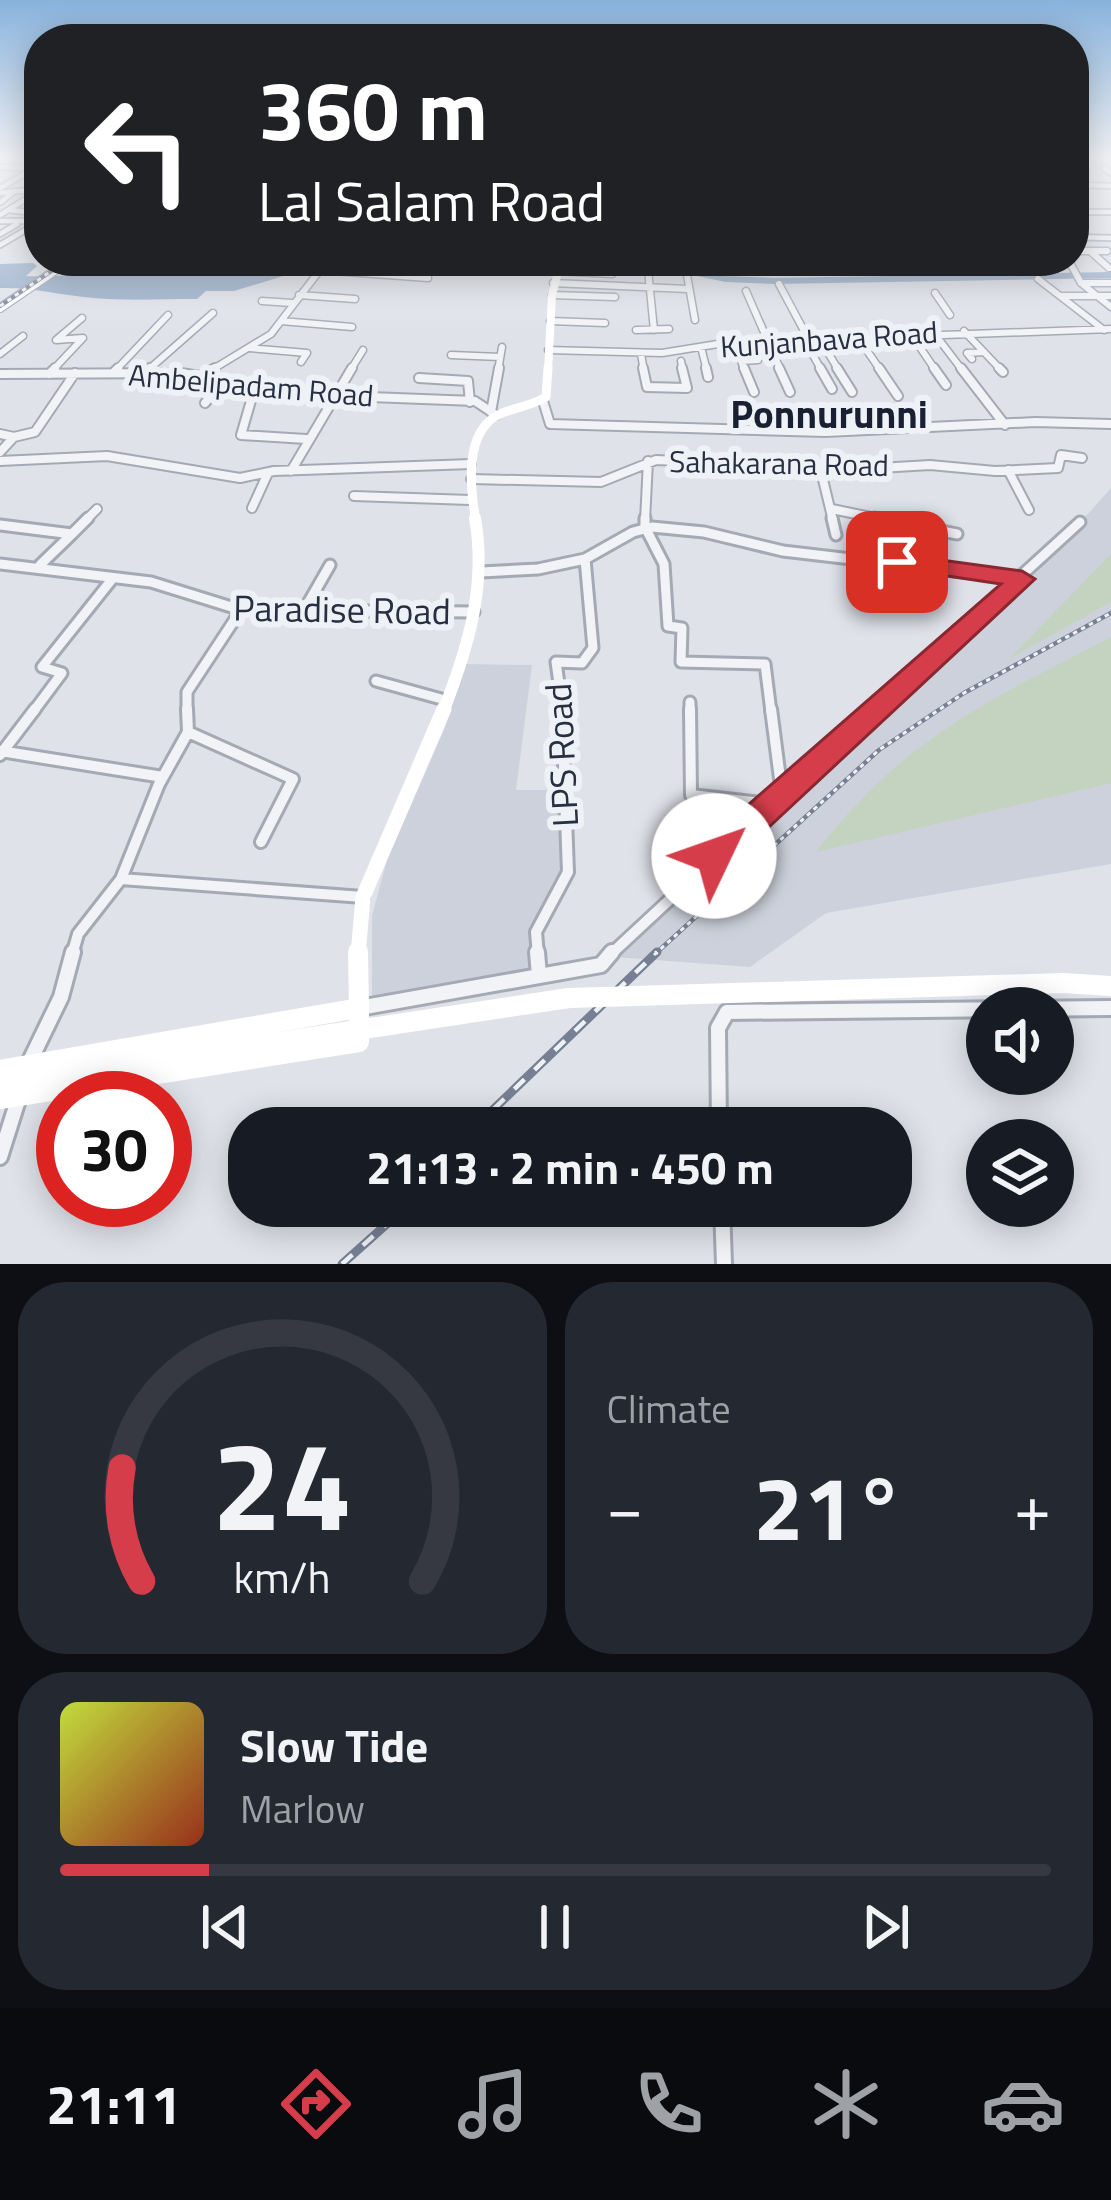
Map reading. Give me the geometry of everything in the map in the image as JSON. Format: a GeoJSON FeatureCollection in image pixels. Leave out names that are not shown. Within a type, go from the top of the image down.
{"type":"FeatureCollection","features":[{"type":"Feature","properties":{"kind":"main road"},"geometry":{"type":"LineString","coordinates":[[0,305],[45,276]]}},
{"type":"Feature","properties":{"kind":"main road"},"geometry":{"type":"LineString","coordinates":[[9,1098],[359,1042],[358,915],[445,700],[474,612],[481,572],[470,500],[471,472],[494,413],[543,401],[555,276]]}},
{"type":"Feature","properties":{"kind":"main road"},"geometry":{"type":"LineString","coordinates":[[0,1084],[569,998],[1063,982],[1111,986]]}},
{"type":"Feature","properties":{"kind":"main road"},"geometry":{"type":"LineString","coordinates":[[0,1070],[359,1008]]}},
{"type":"Feature","properties":{"kind":"street"},"geometry":{"type":"LineString","coordinates":[[0,218],[22,221]]}},
{"type":"Feature","properties":{"kind":"street"},"geometry":{"type":"LineString","coordinates":[[0,234],[22,221]]}},
{"type":"Feature","properties":{"kind":"street"},"geometry":{"type":"LineString","coordinates":[[1090,250],[1107,250]]}},
{"type":"Feature","properties":{"kind":"street"},"geometry":{"type":"LineString","coordinates":[[1090,250],[1108,268]]}},
{"type":"Feature","properties":{"kind":"street"},"geometry":{"type":"LineString","coordinates":[[1089,272],[1094,270]]}},
{"type":"Feature","properties":{"kind":"street"},"geometry":{"type":"LineString","coordinates":[[199,377],[271,334],[313,276]]}},
{"type":"Feature","properties":{"kind":"street"},"geometry":{"type":"LineString","coordinates":[[402,276],[428,278]]}},
{"type":"Feature","properties":{"kind":"street"},"geometry":{"type":"LineString","coordinates":[[648,276],[654,330]]}},
{"type":"Feature","properties":{"kind":"street"},"geometry":{"type":"LineString","coordinates":[[687,276],[695,320]]}},
{"type":"Feature","properties":{"kind":"street"},"geometry":{"type":"LineString","coordinates":[[1078,277],[1111,283]]}},
{"type":"Feature","properties":{"kind":"street"},"geometry":{"type":"LineString","coordinates":[[1078,277],[1111,307]]}},
{"type":"Feature","properties":{"kind":"street"},"geometry":{"type":"LineString","coordinates":[[1038,279],[1107,329]]}},
{"type":"Feature","properties":{"kind":"street"},"geometry":{"type":"LineString","coordinates":[[553,283],[688,289]]}},
{"type":"Feature","properties":{"kind":"street"},"geometry":{"type":"LineString","coordinates":[[778,284],[832,389]]}},
{"type":"Feature","properties":{"kind":"street"},"geometry":{"type":"LineString","coordinates":[[746,291],[790,392]]}},
{"type":"Feature","properties":{"kind":"street"},"geometry":{"type":"LineString","coordinates":[[935,293],[950,316]]}},
{"type":"Feature","properties":{"kind":"street"},"geometry":{"type":"LineString","coordinates":[[299,295],[355,299]]}},
{"type":"Feature","properties":{"kind":"street"},"geometry":{"type":"LineString","coordinates":[[551,295],[615,297]]}},
{"type":"Feature","properties":{"kind":"street"},"geometry":{"type":"LineString","coordinates":[[1063,296],[1111,296]]}},
{"type":"Feature","properties":{"kind":"street"},"geometry":{"type":"LineString","coordinates":[[262,301],[292,303]]}},
{"type":"Feature","properties":{"kind":"street"},"geometry":{"type":"LineString","coordinates":[[144,372],[213,313]]}},
{"type":"Feature","properties":{"kind":"street"},"geometry":{"type":"LineString","coordinates":[[112,373],[168,315]]}},
{"type":"Feature","properties":{"kind":"street"},"geometry":{"type":"LineString","coordinates":[[49,374],[83,338],[56,340],[82,319]]}},
{"type":"Feature","properties":{"kind":"street"},"geometry":{"type":"LineString","coordinates":[[281,321],[352,327]]}},
{"type":"Feature","properties":{"kind":"street"},"geometry":{"type":"LineString","coordinates":[[550,321],[605,323]]}},
{"type":"Feature","properties":{"kind":"street"},"geometry":{"type":"LineString","coordinates":[[636,330],[669,329]]}},
{"type":"Feature","properties":{"kind":"street","name":"Kunjanbava Road"},"geometry":{"type":"LineString","coordinates":[[548,350],[641,354],[856,336],[1107,329]]}},
{"type":"Feature","properties":{"kind":"street"},"geometry":{"type":"LineString","coordinates":[[964,331],[1003,372]]}},
{"type":"Feature","properties":{"kind":"street"},"geometry":{"type":"LineString","coordinates":[[934,333],[1005,425]]}},
{"type":"Feature","properties":{"kind":"street"},"geometry":{"type":"LineString","coordinates":[[911,334],[946,385]]}},
{"type":"Feature","properties":{"kind":"street"},"geometry":{"type":"LineString","coordinates":[[0,354],[22,336]]}},
{"type":"Feature","properties":{"kind":"street"},"geometry":{"type":"LineString","coordinates":[[856,336],[898,396]]}},
{"type":"Feature","properties":{"kind":"street"},"geometry":{"type":"LineString","coordinates":[[820,339],[852,392]]}},
{"type":"Feature","properties":{"kind":"street"},"geometry":{"type":"LineString","coordinates":[[750,343],[758,360],[742,361],[754,392]]}},
{"type":"Feature","properties":{"kind":"street"},"geometry":{"type":"LineString","coordinates":[[494,413],[502,347]]}},
{"type":"Feature","properties":{"kind":"street"},"geometry":{"type":"LineString","coordinates":[[700,347],[708,377]]}},
{"type":"Feature","properties":{"kind":"street"},"geometry":{"type":"LineString","coordinates":[[249,348],[306,353],[301,362]]}},
{"type":"Feature","properties":{"kind":"street"},"geometry":{"type":"LineString","coordinates":[[291,471],[363,350]]}},
{"type":"Feature","properties":{"kind":"street"},"geometry":{"type":"LineString","coordinates":[[972,358],[967,353],[984,352]]}},
{"type":"Feature","properties":{"kind":"street"},"geometry":{"type":"LineString","coordinates":[[641,354],[646,387],[687,388],[681,361]]}},
{"type":"Feature","properties":{"kind":"street"},"geometry":{"type":"LineString","coordinates":[[451,355],[500,357]]}},
{"type":"Feature","properties":{"kind":"street","name":"Ambelipadam Road"},"geometry":{"type":"LineString","coordinates":[[0,374],[144,372],[332,397],[470,402],[494,413]]}},
{"type":"Feature","properties":{"kind":"street"},"geometry":{"type":"LineString","coordinates":[[0,434],[14,437],[35,432],[75,374]]}},
{"type":"Feature","properties":{"kind":"street"},"geometry":{"type":"LineString","coordinates":[[419,378],[468,381],[470,402]]}},
{"type":"Feature","properties":{"kind":"street"},"geometry":{"type":"LineString","coordinates":[[205,403],[222,383]]}},
{"type":"Feature","properties":{"kind":"street"},"geometry":{"type":"LineString","coordinates":[[255,387],[241,435],[306,439]]}},
{"type":"Feature","properties":{"kind":"street"},"geometry":{"type":"LineString","coordinates":[[543,401],[550,424],[826,432],[1111,424]]}},
{"type":"Feature","properties":{"kind":"street"},"geometry":{"type":"LineString","coordinates":[[0,457],[14,437]]}},
{"type":"Feature","properties":{"kind":"street","name":"Sahakarana Road"},"geometry":{"type":"LineString","coordinates":[[0,457],[95,456],[240,478],[291,471],[471,472],[601,482],[648,461],[1008,470],[1058,468],[1061,455],[1082,458]]}},
{"type":"Feature","properties":{"kind":"street"},"geometry":{"type":"LineString","coordinates":[[648,461],[645,527],[664,564],[668,626],[682,628],[681,662],[765,664],[777,799]]}},
{"type":"Feature","properties":{"kind":"street"},"geometry":{"type":"LineString","coordinates":[[820,467],[826,504],[832,509],[957,534]]}},
{"type":"Feature","properties":{"kind":"street"},"geometry":{"type":"LineString","coordinates":[[1008,470],[1029,510]]}},
{"type":"Feature","properties":{"kind":"street"},"geometry":{"type":"LineString","coordinates":[[252,508],[268,473]]}},
{"type":"Feature","properties":{"kind":"street"},"geometry":{"type":"LineString","coordinates":[[354,496],[470,500]]}},
{"type":"Feature","properties":{"kind":"street"},"geometry":{"type":"LineString","coordinates":[[40,566],[97,509]]}},
{"type":"Feature","properties":{"kind":"street"},"geometry":{"type":"LineString","coordinates":[[832,509],[836,535]]}},
{"type":"Feature","properties":{"kind":"street"},"geometry":{"type":"LineString","coordinates":[[359,1008],[601,965],[1080,522]]}},
{"type":"Feature","properties":{"kind":"street"},"geometry":{"type":"LineString","coordinates":[[0,525],[72,534]]}},
{"type":"Feature","properties":{"kind":"street"},"geometry":{"type":"LineString","coordinates":[[481,572],[538,569],[585,559],[645,527],[704,532],[783,551],[1022,579]]}},
{"type":"Feature","properties":{"kind":"street","name":"LPS Road"},"geometry":{"type":"LineString","coordinates":[[539,976],[536,932],[568,872],[566,737],[556,662],[582,662],[593,648],[585,559]]}},
{"type":"Feature","properties":{"kind":"street"},"geometry":{"type":"LineString","coordinates":[[303,612],[330,565]]}},
{"type":"Feature","properties":{"kind":"street","name":"Paradise Road"},"geometry":{"type":"LineString","coordinates":[[3,567],[40,566],[172,587],[206,604],[241,610],[474,612]]}},
{"type":"Feature","properties":{"kind":"street"},"geometry":{"type":"LineString","coordinates":[[113,578],[42,667],[62,673],[1,752],[163,777]]}},
{"type":"Feature","properties":{"kind":"street"},"geometry":{"type":"LineString","coordinates":[[28,1066],[62,997],[78,934],[121,879],[163,777],[188,732],[187,692],[241,610]]}},
{"type":"Feature","properties":{"kind":"street"},"geometry":{"type":"LineString","coordinates":[[376,681],[445,700]]}},
{"type":"Feature","properties":{"kind":"street"},"geometry":{"type":"LineString","coordinates":[[690,702],[691,795],[777,799]]}},
{"type":"Feature","properties":{"kind":"street"},"geometry":{"type":"LineString","coordinates":[[188,732],[293,779],[261,842]]}},
{"type":"Feature","properties":{"kind":"street"},"geometry":{"type":"LineString","coordinates":[[121,879],[363,897]]}},
{"type":"Feature","properties":{"kind":"street"},"geometry":{"type":"LineString","coordinates":[[719,1107],[718,1028],[727,1012],[1111,1008]]}},
{"type":"Feature","properties":{"kind":"street"},"geometry":{"type":"LineString","coordinates":[[0,1157],[9,1098]]}},
{"type":"Feature","properties":{"kind":"street"},"geometry":{"type":"LineString","coordinates":[[723,1227],[724,1264]]}},
{"type":"Feature","properties":{"kind":"shaded area"},"geometry":{"type":"Polygon","coordinates":[[[1111,488],[1111,864],[826,913],[750,967],[614,957],[1020,590],[1111,488]]]}},
{"type":"Feature","properties":{"kind":"shaded area"},"geometry":{"type":"Polygon","coordinates":[[[466,664],[532,665],[516,790],[562,790],[563,872],[532,932],[535,973],[372,1000],[372,916],[387,860],[444,730],[466,664]]]}},
{"type":"Feature","properties":{"kind":"green space"},"geometry":{"type":"Polygon","coordinates":[[[1111,554],[1111,602],[1009,659],[1111,554]]]}},
{"type":"Feature","properties":{"kind":"green space"},"geometry":{"type":"Polygon","coordinates":[[[1111,637],[1111,783],[816,852],[882,779],[950,726],[1111,637]]]}},
{"type":"Feature","properties":{"kind":"water"},"geometry":{"type":"Polygon","coordinates":[[[24,263],[26,276],[283,276],[234,291],[206,291],[197,299],[106,299],[0,288],[0,264],[24,263]]]}},
{"type":"Feature","properties":{"kind":"waterway"},"geometry":{"type":"LineString","coordinates":[[1089,275],[1111,275]]}},
{"type":"Feature","properties":{"kind":"waterway"},"geometry":{"type":"LineString","coordinates":[[712,276],[774,281],[1055,276]]}},
{"type":"Feature","properties":{"kind":"railway"},"geometry":{"type":"LineString","coordinates":[[0,306],[44,276]]}},
{"type":"Feature","properties":{"kind":"railway"},"geometry":{"type":"LineString","coordinates":[[654,955],[879,750],[964,693],[1111,613]]}},
{"type":"Feature","properties":{"kind":"railway"},"geometry":{"type":"LineString","coordinates":[[496,1107],[657,952]]}},
{"type":"Feature","properties":{"kind":"railway"},"geometry":{"type":"LineString","coordinates":[[342,1264],[383,1227]]}},
{"type":"Feature","properties":{"kind":"district","name":"Ponnurunni"},"geometry":{"type":"Point","coordinates":[829,413]}},
{"type":"Feature","properties":{"kind":"route"},"geometry":{"type":"LineString","coordinates":[[714,856],[1022,579],[897,562]]}}]}
